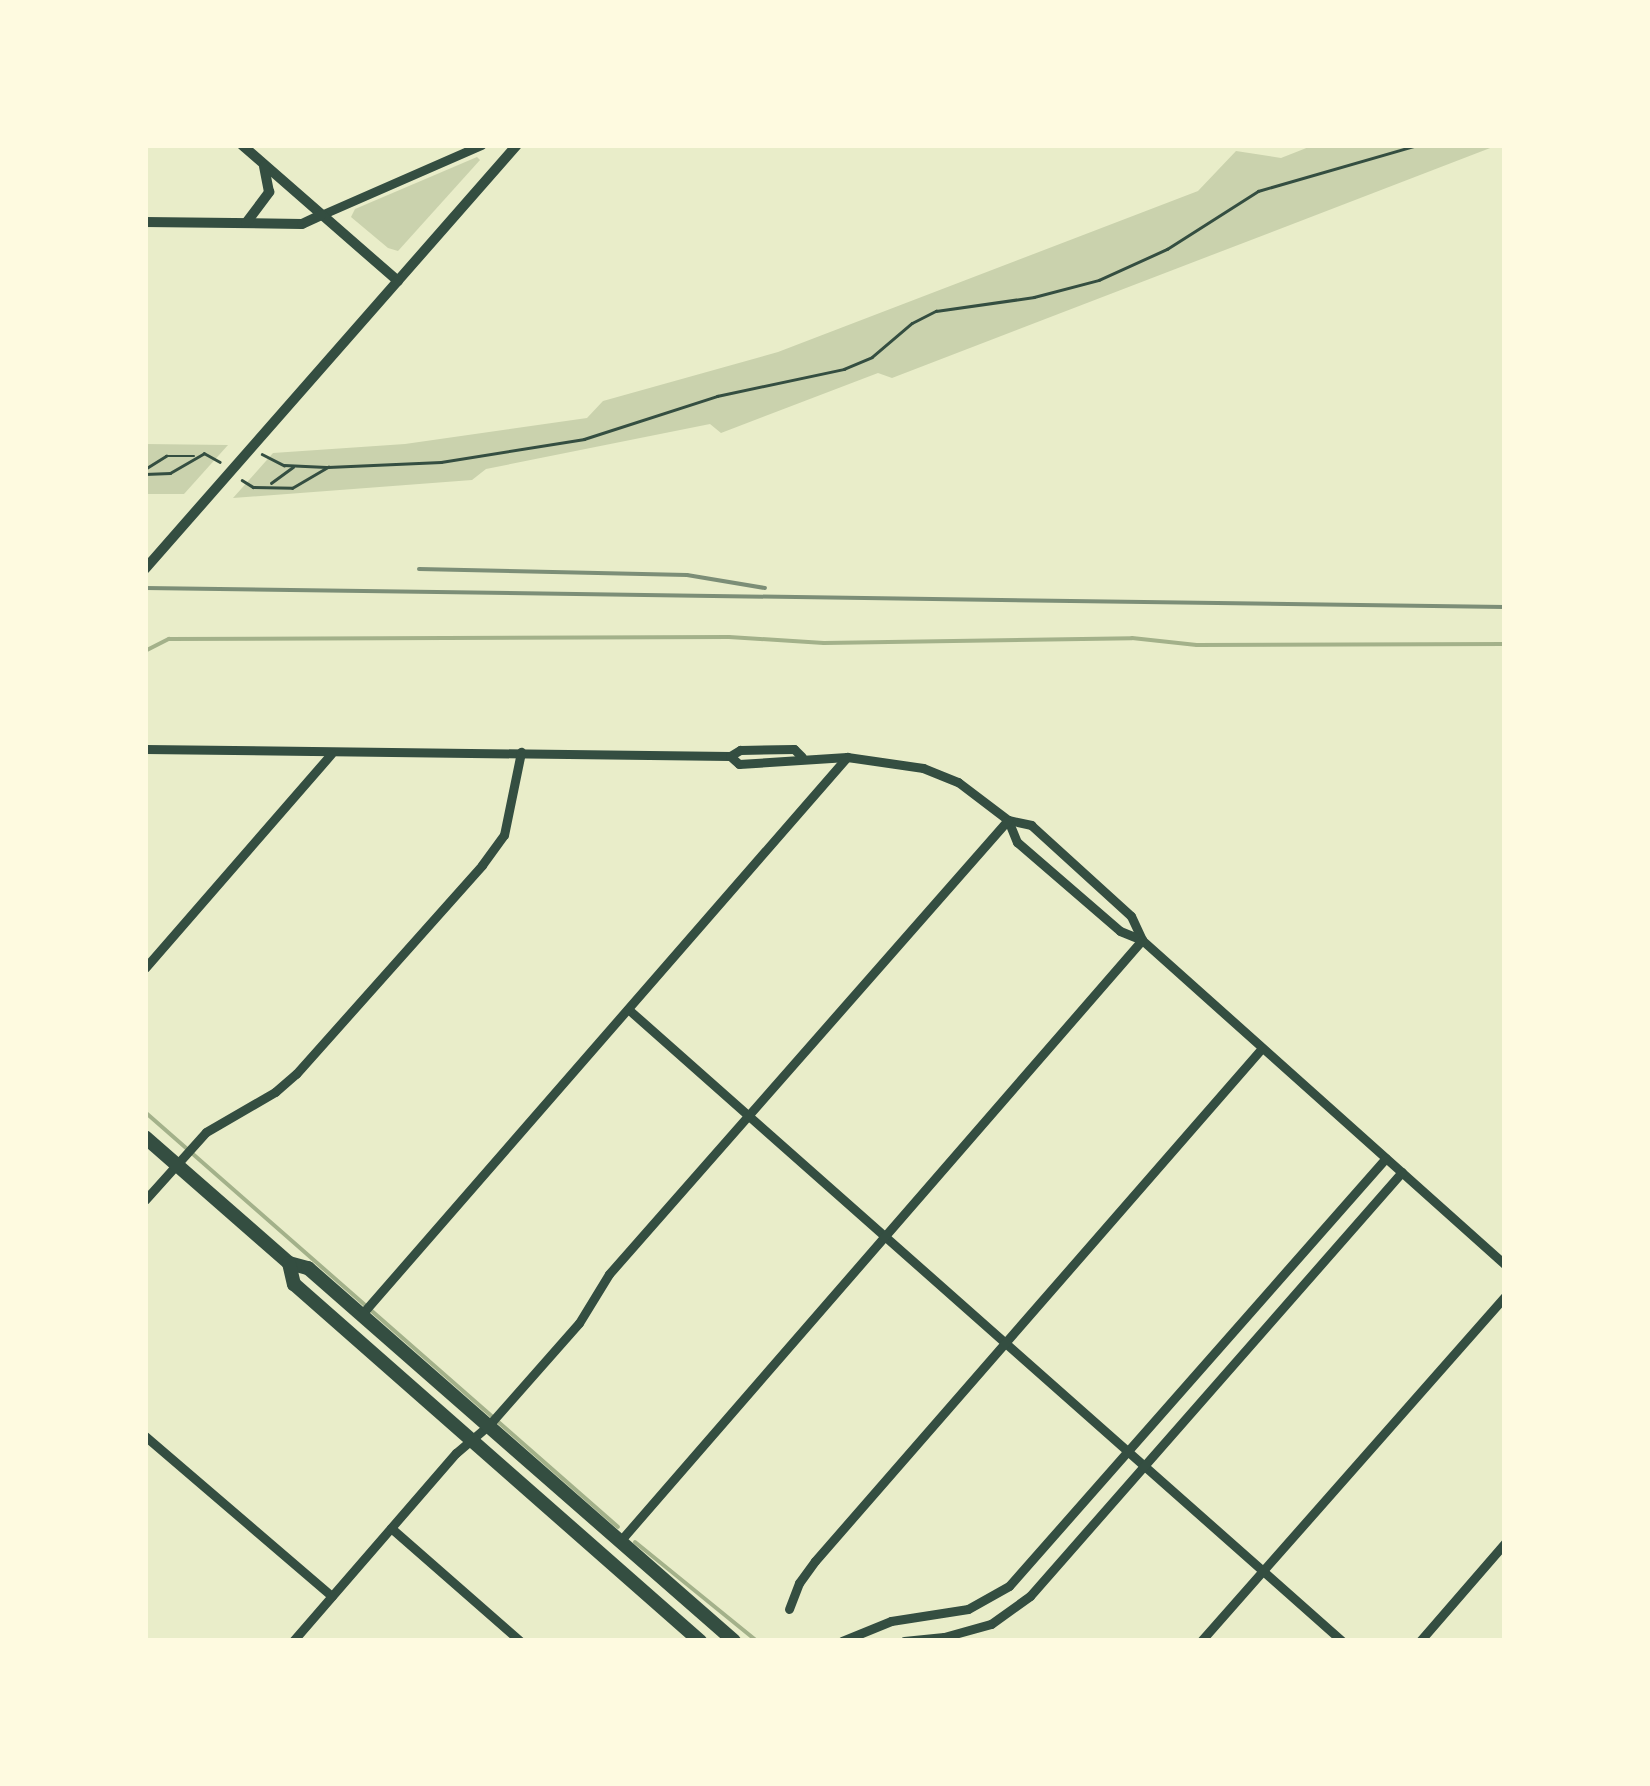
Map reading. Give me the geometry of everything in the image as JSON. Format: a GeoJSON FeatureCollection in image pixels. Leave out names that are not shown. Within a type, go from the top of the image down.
{"type":"FeatureCollection","features":[{"type":"Feature","properties":{"kind":"main road"},"geometry":{"type":"LineString","coordinates":[[145,1137],[288,1262],[308,1268],[362,1314],[734,1641]]}},
{"type":"Feature","properties":{"kind":"main road"},"geometry":{"type":"LineString","coordinates":[[288,1262],[294,1284],[700,1641]]}},
{"type":"Feature","properties":{"kind":"street"},"geometry":{"type":"LineString","coordinates":[[145,222],[302,224],[481,145]]}},
{"type":"Feature","properties":{"kind":"street"},"geometry":{"type":"LineString","coordinates":[[145,570],[517,145]]}},
{"type":"Feature","properties":{"kind":"street"},"geometry":{"type":"LineString","coordinates":[[246,146],[398,281]]}},
{"type":"Feature","properties":{"kind":"street"},"geometry":{"type":"LineString","coordinates":[[246,223],[269,192],[264,165]]}},
{"type":"Feature","properties":{"kind":"street"},"geometry":{"type":"LineString","coordinates":[[145,749],[730,756],[739,764],[794,764],[802,757],[847,758],[923,768],[958,782],[1008,820],[1030,825],[1131,916],[1142,940]]}},
{"type":"Feature","properties":{"kind":"street"},"geometry":{"type":"LineString","coordinates":[[145,1200],[206,1132],[275,1092],[296,1074],[482,865],[504,835],[521,752]]}},
{"type":"Feature","properties":{"kind":"street"},"geometry":{"type":"LineString","coordinates":[[145,968],[332,754]]}},
{"type":"Feature","properties":{"kind":"street"},"geometry":{"type":"LineString","coordinates":[[362,1314],[847,758]]}},
{"type":"Feature","properties":{"kind":"street"},"geometry":{"type":"LineString","coordinates":[[1008,820],[1017,842],[1120,931],[1142,940],[1505,1265]]}},
{"type":"Feature","properties":{"kind":"street"},"geometry":{"type":"LineString","coordinates":[[295,1640],[390,1528],[579,1324],[609,1274],[1008,820]]}},
{"type":"Feature","properties":{"kind":"street"},"geometry":{"type":"LineString","coordinates":[[621,1540],[888,1238],[1142,940]]}},
{"type":"Feature","properties":{"kind":"street"},"geometry":{"type":"LineString","coordinates":[[628,1009],[1342,1641]]}},
{"type":"Feature","properties":{"kind":"street"},"geometry":{"type":"LineString","coordinates":[[790,1609],[798,1584],[816,1561],[1262,1048]]}},
{"type":"Feature","properties":{"kind":"street"},"geometry":{"type":"LineString","coordinates":[[842,1641],[891,1621],[968,1609],[991,1599],[1028,1567],[1386,1158]]}},
{"type":"Feature","properties":{"kind":"street"},"geometry":{"type":"LineString","coordinates":[[904,1641],[970,1631],[1011,1612],[1044,1582],[1402,1172]]}},
{"type":"Feature","properties":{"kind":"street"},"geometry":{"type":"LineString","coordinates":[[1201,1641],[1505,1296]]}},
{"type":"Feature","properties":{"kind":"street"},"geometry":{"type":"LineString","coordinates":[[145,1436],[332,1596]]}},
{"type":"Feature","properties":{"kind":"street"},"geometry":{"type":"LineString","coordinates":[[390,1528],[520,1641]]}},
{"type":"Feature","properties":{"kind":"street"},"geometry":{"type":"LineString","coordinates":[[1420,1641],[1505,1543]]}},
{"type":"Feature","properties":{"kind":"path"},"geometry":{"type":"LineString","coordinates":[[253,446],[276,462],[328,467],[441,462],[584,439],[717,396],[844,369],[872,357],[912,324],[936,311],[1073,288],[1143,262],[1258,190],[1417,145]]}},
{"type":"Feature","properties":{"kind":"path"},"geometry":{"type":"LineString","coordinates":[[145,472],[170,472],[207,453],[219,460]]}},
{"type":"Feature","properties":{"kind":"path"},"geometry":{"type":"LineString","coordinates":[[145,472],[166,456],[196,457]]}},
{"type":"Feature","properties":{"kind":"path"},"geometry":{"type":"LineString","coordinates":[[270,484],[295,466]]}},
{"type":"Feature","properties":{"kind":"path"},"geometry":{"type":"LineString","coordinates":[[246,484],[292,488],[328,467]]}},
{"type":"Feature","properties":{"kind":"green space"},"geometry":{"type":"Polygon","coordinates":[[[1314,145],[1498,145],[892,378],[878,373],[721,433],[710,424],[486,469],[472,480],[233,498],[273,453],[405,444],[587,418],[603,401],[778,352],[1198,191],[1236,151],[1281,158],[1314,145]]]}},
{"type":"Feature","properties":{"kind":"green space"},"geometry":{"type":"Polygon","coordinates":[[[477,157],[480,160],[398,251],[388,248],[351,217],[355,209],[477,157]]]}},
{"type":"Feature","properties":{"kind":"green space"},"geometry":{"type":"Polygon","coordinates":[[[145,444],[228,445],[184,494],[145,494],[145,444]]]}},
{"type":"Feature","properties":{"kind":"waterway"},"geometry":{"type":"LineString","coordinates":[[145,651],[169,639],[729,637],[824,643],[1132,638],[1197,645],[1505,644]]}},
{"type":"Feature","properties":{"kind":"waterway"},"geometry":{"type":"LineString","coordinates":[[145,1112],[618,1527]]}},
{"type":"Feature","properties":{"kind":"waterway"},"geometry":{"type":"LineString","coordinates":[[635,1542],[757,1641]]}},
{"type":"Feature","properties":{"kind":"railway"},"geometry":{"type":"LineString","coordinates":[[419,569],[687,575],[765,588]]}},
{"type":"Feature","properties":{"kind":"railway"},"geometry":{"type":"LineString","coordinates":[[145,588],[1505,607]]}}]}
